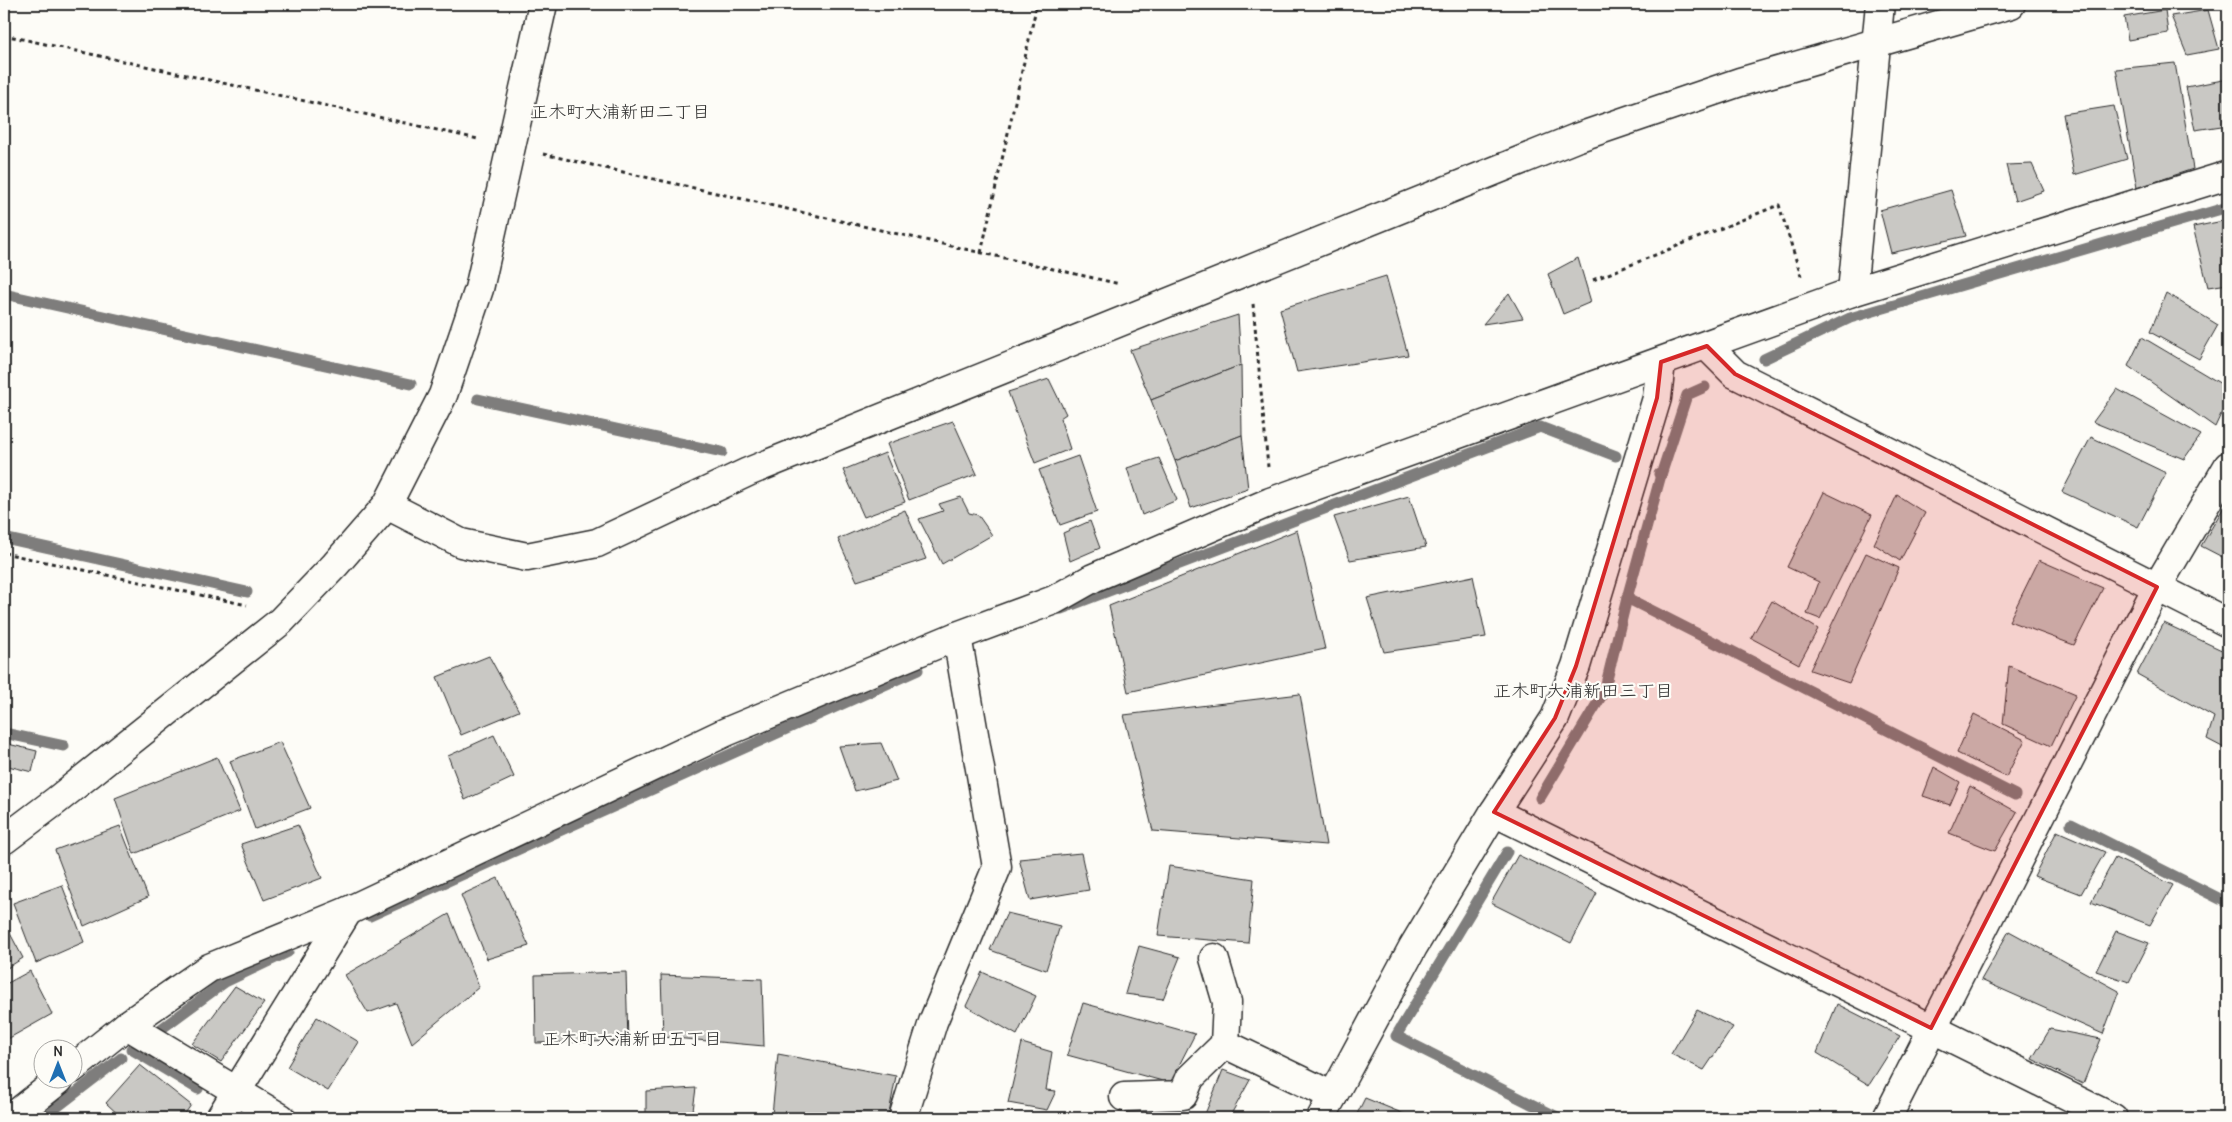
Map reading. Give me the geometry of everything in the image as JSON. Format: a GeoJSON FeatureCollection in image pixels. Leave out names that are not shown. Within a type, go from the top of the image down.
{"type":"FeatureCollection","features":[{"type":"Feature","properties":{"kind":"street"},"geometry":{"type":"LineString","coordinates":[[4,840],[281,621],[335,566],[387,505],[446,387],[479,289],[543,4]]}},
{"type":"Feature","properties":{"kind":"street"},"geometry":{"type":"LineString","coordinates":[[1852,292],[1880,4]]}},
{"type":"Feature","properties":{"kind":"street"},"geometry":{"type":"LineString","coordinates":[[387,505],[461,543],[527,557],[597,543],[748,472],[1576,138],[1740,82],[2011,4]]}},
{"type":"Feature","properties":{"kind":"street"},"geometry":{"type":"LineString","coordinates":[[82,1061],[127,1025],[209,968],[348,910],[726,732],[957,636],[1054,600],[1093,578],[1270,502],[1707,346],[1852,292],[2228,175]]}},
{"type":"Feature","properties":{"kind":"street"},"geometry":{"type":"LineString","coordinates":[[1707,346],[1735,374],[2228,623]]}},
{"type":"Feature","properties":{"kind":"street"},"geometry":{"type":"LineString","coordinates":[[1225,1044],[1327,1107],[1413,947],[1494,812],[1555,718],[1576,666],[1657,398],[1661,362]]}},
{"type":"Feature","properties":{"kind":"street"},"geometry":{"type":"LineString","coordinates":[[1887,1118],[1931,1028],[2157,587],[2227,470]]}},
{"type":"Feature","properties":{"kind":"street"},"geometry":{"type":"LineString","coordinates":[[903,1118],[933,1022],[997,867],[957,636]]}},
{"type":"Feature","properties":{"kind":"street"},"geometry":{"type":"LineString","coordinates":[[1494,812],[2113,1118]]}},
{"type":"Feature","properties":{"kind":"street"},"geometry":{"type":"LineString","coordinates":[[220,1118],[348,910]]}},
{"type":"Feature","properties":{"kind":"street"},"geometry":{"type":"LineString","coordinates":[[1124,1097],[1183,1094],[1190,1078],[1225,1044],[1227,1002],[1214,958]]}},
{"type":"Feature","properties":{"kind":"street"},"geometry":{"type":"LineString","coordinates":[[127,1025],[280,1118]]}},
{"type":"Feature","properties":{"kind":"street"},"geometry":{"type":"LineString","coordinates":[[11,1118],[46,1090]]}},
{"type":"Feature","properties":{"kind":"path"},"geometry":{"type":"LineString","coordinates":[[982,253],[1037,4]]}},
{"type":"Feature","properties":{"kind":"path"},"geometry":{"type":"LineString","coordinates":[[4,35],[1145,290],[1164,305]]}},
{"type":"Feature","properties":{"kind":"path"},"geometry":{"type":"LineString","coordinates":[[1593,280],[1779,205],[1811,307]]}},
{"type":"Feature","properties":{"kind":"path"},"geometry":{"type":"LineString","coordinates":[[1250,271],[1270,502]]}},
{"type":"Feature","properties":{"kind":"path"},"geometry":{"type":"LineString","coordinates":[[4,553],[252,606],[281,621]]}},
{"type":"Feature","properties":{"kind":"highlighted area"},"geometry":{"type":"Polygon","coordinates":[[[1707,346],[1735,374],[2157,587],[1931,1028],[1494,812],[1555,718],[1576,666],[1657,398],[1661,362],[1707,346]]]}},
{"type":"Feature","properties":{"kind":"building"},"geometry":{"type":"Polygon","coordinates":[[[2165,10],[2168,33],[2128,40],[2124,17],[2165,10]]]}},
{"type":"Feature","properties":{"kind":"building"},"geometry":{"type":"Polygon","coordinates":[[[2208,10],[2219,49],[2187,55],[2171,16],[2208,10]]]}},
{"type":"Feature","properties":{"kind":"building"},"geometry":{"type":"Polygon","coordinates":[[[2175,63],[2193,169],[2137,188],[2116,69],[2175,63]]]}},
{"type":"Feature","properties":{"kind":"building"},"geometry":{"type":"Polygon","coordinates":[[[2228,79],[2228,125],[2195,130],[2186,87],[2228,79]]]}},
{"type":"Feature","properties":{"kind":"building"},"geometry":{"type":"Polygon","coordinates":[[[2114,106],[2127,159],[2074,175],[2063,114],[2114,106]]]}},
{"type":"Feature","properties":{"kind":"building"},"geometry":{"type":"Polygon","coordinates":[[[2032,164],[2044,191],[2015,201],[2006,165],[2032,164]]]}},
{"type":"Feature","properties":{"kind":"building"},"geometry":{"type":"Polygon","coordinates":[[[1951,190],[1966,236],[1891,253],[1880,210],[1951,190]]]}},
{"type":"Feature","properties":{"kind":"building"},"geometry":{"type":"Polygon","coordinates":[[[2228,220],[2228,284],[2208,287],[2193,227],[2228,220]]]}},
{"type":"Feature","properties":{"kind":"building"},"geometry":{"type":"Polygon","coordinates":[[[1578,258],[1591,302],[1563,314],[1548,274],[1578,258]]]}},
{"type":"Feature","properties":{"kind":"building"},"geometry":{"type":"Polygon","coordinates":[[[1386,276],[1408,355],[1297,372],[1280,309],[1386,276]]]}},
{"type":"Feature","properties":{"kind":"building"},"geometry":{"type":"Polygon","coordinates":[[[1509,293],[1523,318],[1483,324],[1509,293]]]}},
{"type":"Feature","properties":{"kind":"building"},"geometry":{"type":"Polygon","coordinates":[[[2166,293],[2218,325],[2199,359],[2150,332],[2166,293]]]}},
{"type":"Feature","properties":{"kind":"building"},"geometry":{"type":"Polygon","coordinates":[[[1238,315],[1241,365],[1151,400],[1130,350],[1238,315]]]}},
{"type":"Feature","properties":{"kind":"building"},"geometry":{"type":"Polygon","coordinates":[[[2142,337],[2228,388],[2228,399],[2215,427],[2128,366],[2142,337]]]}},
{"type":"Feature","properties":{"kind":"building"},"geometry":{"type":"Polygon","coordinates":[[[1241,365],[1242,435],[1175,461],[1151,400],[1241,365]]]}},
{"type":"Feature","properties":{"kind":"building"},"geometry":{"type":"Polygon","coordinates":[[[1049,379],[1066,414],[1060,418],[1070,449],[1035,463],[1008,392],[1049,379]]]}},
{"type":"Feature","properties":{"kind":"building"},"geometry":{"type":"Polygon","coordinates":[[[2117,389],[2201,435],[2184,459],[2093,422],[2117,389]]]}},
{"type":"Feature","properties":{"kind":"building"},"geometry":{"type":"Polygon","coordinates":[[[953,421],[977,474],[909,500],[887,444],[953,421]]]}},
{"type":"Feature","properties":{"kind":"building"},"geometry":{"type":"Polygon","coordinates":[[[1242,435],[1248,489],[1191,508],[1175,461],[1242,435]]]}},
{"type":"Feature","properties":{"kind":"building"},"geometry":{"type":"Polygon","coordinates":[[[2091,437],[2166,473],[2138,527],[2062,492],[2091,437]]]}},
{"type":"Feature","properties":{"kind":"building"},"geometry":{"type":"Polygon","coordinates":[[[885,453],[905,502],[864,517],[843,470],[885,453]]]}},
{"type":"Feature","properties":{"kind":"building"},"geometry":{"type":"Polygon","coordinates":[[[1078,456],[1097,512],[1060,525],[1039,470],[1078,456]]]}},
{"type":"Feature","properties":{"kind":"building"},"geometry":{"type":"Polygon","coordinates":[[[1159,458],[1177,500],[1142,515],[1127,468],[1159,458]]]}},
{"type":"Feature","properties":{"kind":"building"},"geometry":{"type":"Polygon","coordinates":[[[1824,492],[1872,515],[1820,619],[1807,614],[1819,582],[1787,567],[1824,492]]]}},
{"type":"Feature","properties":{"kind":"building"},"geometry":{"type":"Polygon","coordinates":[[[1897,495],[1925,513],[1900,561],[1874,544],[1897,495]]]}},
{"type":"Feature","properties":{"kind":"building"},"geometry":{"type":"Polygon","coordinates":[[[1409,496],[1426,547],[1350,560],[1334,517],[1409,496]]]}},
{"type":"Feature","properties":{"kind":"building"},"geometry":{"type":"Polygon","coordinates":[[[961,497],[969,513],[978,515],[992,535],[942,564],[919,519],[943,511],[939,504],[961,497]]]}},
{"type":"Feature","properties":{"kind":"building"},"geometry":{"type":"Polygon","coordinates":[[[2228,500],[2228,560],[2201,546],[2228,500]]]}},
{"type":"Feature","properties":{"kind":"building"},"geometry":{"type":"Polygon","coordinates":[[[905,510],[926,559],[857,581],[838,539],[905,510]]]}},
{"type":"Feature","properties":{"kind":"building"},"geometry":{"type":"Polygon","coordinates":[[[1090,521],[1100,548],[1070,561],[1063,533],[1090,521]]]}},
{"type":"Feature","properties":{"kind":"building"},"geometry":{"type":"Polygon","coordinates":[[[1297,530],[1325,649],[1128,692],[1109,606],[1297,530]]]}},
{"type":"Feature","properties":{"kind":"building"},"geometry":{"type":"Polygon","coordinates":[[[1866,553],[1899,568],[1849,683],[1810,670],[1866,553]]]}},
{"type":"Feature","properties":{"kind":"building"},"geometry":{"type":"Polygon","coordinates":[[[2039,560],[2103,588],[2074,645],[2009,621],[2039,560]]]}},
{"type":"Feature","properties":{"kind":"building"},"geometry":{"type":"Polygon","coordinates":[[[1473,576],[1486,637],[1384,652],[1367,598],[1473,576]]]}},
{"type":"Feature","properties":{"kind":"building"},"geometry":{"type":"Polygon","coordinates":[[[1772,601],[1818,629],[1799,664],[1751,638],[1772,601]]]}},
{"type":"Feature","properties":{"kind":"building"},"geometry":{"type":"Polygon","coordinates":[[[2164,623],[2228,653],[2228,750],[2207,739],[2214,717],[2137,674],[2164,623]]]}},
{"type":"Feature","properties":{"kind":"building"},"geometry":{"type":"Polygon","coordinates":[[[489,656],[519,711],[461,735],[437,677],[489,656]]]}},
{"type":"Feature","properties":{"kind":"building"},"geometry":{"type":"Polygon","coordinates":[[[2009,666],[2076,694],[2051,746],[2003,724],[2009,666]]]}},
{"type":"Feature","properties":{"kind":"building"},"geometry":{"type":"Polygon","coordinates":[[[1300,694],[1326,845],[1153,831],[1124,715],[1300,694]]]}},
{"type":"Feature","properties":{"kind":"building"},"geometry":{"type":"Polygon","coordinates":[[[1974,714],[2025,740],[2006,777],[1957,753],[1974,714]]]}},
{"type":"Feature","properties":{"kind":"building"},"geometry":{"type":"Polygon","coordinates":[[[494,735],[514,777],[465,800],[448,756],[494,735]]]}},
{"type":"Feature","properties":{"kind":"building"},"geometry":{"type":"Polygon","coordinates":[[[280,742],[310,808],[255,829],[230,761],[280,742]]]}},
{"type":"Feature","properties":{"kind":"building"},"geometry":{"type":"Polygon","coordinates":[[[4,743],[37,751],[32,772],[4,765],[4,743]]]}},
{"type":"Feature","properties":{"kind":"building"},"geometry":{"type":"Polygon","coordinates":[[[881,743],[897,781],[855,791],[839,746],[881,743]]]}},
{"type":"Feature","properties":{"kind":"building"},"geometry":{"type":"Polygon","coordinates":[[[217,757],[240,811],[134,854],[115,798],[217,757]]]}},
{"type":"Feature","properties":{"kind":"building"},"geometry":{"type":"Polygon","coordinates":[[[1934,767],[1960,782],[1950,805],[1923,796],[1934,767]]]}},
{"type":"Feature","properties":{"kind":"building"},"geometry":{"type":"Polygon","coordinates":[[[1970,786],[2017,812],[1995,851],[1949,833],[1970,786]]]}},
{"type":"Feature","properties":{"kind":"building"},"geometry":{"type":"Polygon","coordinates":[[[298,825],[322,878],[264,900],[241,844],[298,825]]]}},
{"type":"Feature","properties":{"kind":"building"},"geometry":{"type":"Polygon","coordinates":[[[120,826],[148,897],[84,926],[55,850],[120,826]]]}},
{"type":"Feature","properties":{"kind":"building"},"geometry":{"type":"Polygon","coordinates":[[[2057,831],[2105,852],[2081,894],[2034,876],[2057,831]]]}},
{"type":"Feature","properties":{"kind":"building"},"geometry":{"type":"Polygon","coordinates":[[[1081,853],[1089,890],[1030,900],[1019,859],[1081,853]]]}},
{"type":"Feature","properties":{"kind":"building"},"geometry":{"type":"Polygon","coordinates":[[[1518,855],[1597,893],[1571,943],[1491,903],[1518,855]]]}},
{"type":"Feature","properties":{"kind":"building"},"geometry":{"type":"Polygon","coordinates":[[[2115,858],[2173,885],[2150,925],[2091,902],[2115,858]]]}},
{"type":"Feature","properties":{"kind":"building"},"geometry":{"type":"Polygon","coordinates":[[[1169,866],[1254,879],[1248,943],[1158,936],[1169,866]]]}},
{"type":"Feature","properties":{"kind":"building"},"geometry":{"type":"Polygon","coordinates":[[[498,878],[529,946],[487,959],[461,895],[498,878]]]}},
{"type":"Feature","properties":{"kind":"building"},"geometry":{"type":"Polygon","coordinates":[[[62,885],[84,942],[36,963],[13,903],[62,885]]]}},
{"type":"Feature","properties":{"kind":"building"},"geometry":{"type":"Polygon","coordinates":[[[1007,913],[1060,926],[1046,970],[990,950],[1007,913]]]}},
{"type":"Feature","properties":{"kind":"building"},"geometry":{"type":"Polygon","coordinates":[[[449,914],[479,987],[412,1043],[396,1003],[368,1013],[345,975],[449,914]]]}},
{"type":"Feature","properties":{"kind":"building"},"geometry":{"type":"Polygon","coordinates":[[[4,922],[23,958],[4,970],[4,922]]]}},
{"type":"Feature","properties":{"kind":"building"},"geometry":{"type":"Polygon","coordinates":[[[2009,931],[2119,991],[2103,1034],[1981,980],[2009,931]]]}},
{"type":"Feature","properties":{"kind":"building"},"geometry":{"type":"Polygon","coordinates":[[[2116,931],[2149,943],[2129,982],[2096,971],[2116,931]]]}},
{"type":"Feature","properties":{"kind":"building"},"geometry":{"type":"Polygon","coordinates":[[[1139,946],[1180,957],[1163,999],[1125,994],[1139,946]]]}},
{"type":"Feature","properties":{"kind":"building"},"geometry":{"type":"Polygon","coordinates":[[[30,971],[52,1014],[4,1041],[4,985],[30,971]]]}},
{"type":"Feature","properties":{"kind":"building"},"geometry":{"type":"Polygon","coordinates":[[[626,972],[628,1041],[536,1043],[535,975],[626,972]]]}},
{"type":"Feature","properties":{"kind":"building"},"geometry":{"type":"Polygon","coordinates":[[[982,972],[1036,996],[1017,1035],[966,1006],[982,972]]]}},
{"type":"Feature","properties":{"kind":"building"},"geometry":{"type":"Polygon","coordinates":[[[661,975],[762,979],[764,1046],[663,1037],[661,975]]]}},
{"type":"Feature","properties":{"kind":"building"},"geometry":{"type":"Polygon","coordinates":[[[235,986],[264,1003],[221,1062],[192,1044],[235,986]]]}},
{"type":"Feature","properties":{"kind":"building"},"geometry":{"type":"Polygon","coordinates":[[[1083,1003],[1195,1034],[1170,1083],[1067,1055],[1083,1003]]]}},
{"type":"Feature","properties":{"kind":"building"},"geometry":{"type":"Polygon","coordinates":[[[1837,1004],[1900,1036],[1869,1085],[1817,1053],[1837,1004]]]}},
{"type":"Feature","properties":{"kind":"building"},"geometry":{"type":"Polygon","coordinates":[[[1697,1010],[1733,1027],[1704,1070],[1671,1054],[1697,1010]]]}},
{"type":"Feature","properties":{"kind":"building"},"geometry":{"type":"Polygon","coordinates":[[[317,1017],[359,1042],[328,1091],[287,1067],[317,1017]]]}},
{"type":"Feature","properties":{"kind":"building"},"geometry":{"type":"Polygon","coordinates":[[[2050,1029],[2101,1039],[2083,1084],[2032,1059],[2050,1029]]]}},
{"type":"Feature","properties":{"kind":"building"},"geometry":{"type":"Polygon","coordinates":[[[1022,1043],[1052,1052],[1046,1090],[1056,1091],[1047,1110],[1008,1103],[1022,1043]]]}},
{"type":"Feature","properties":{"kind":"building"},"geometry":{"type":"Polygon","coordinates":[[[778,1054],[896,1076],[888,1118],[791,1118],[772,1115],[778,1054]]]}},
{"type":"Feature","properties":{"kind":"building"},"geometry":{"type":"Polygon","coordinates":[[[140,1065],[191,1105],[182,1118],[122,1118],[106,1103],[140,1065]]]}},
{"type":"Feature","properties":{"kind":"building"},"geometry":{"type":"Polygon","coordinates":[[[1223,1070],[1250,1080],[1229,1118],[1205,1114],[1223,1070]]]}},
{"type":"Feature","properties":{"kind":"building"},"geometry":{"type":"Polygon","coordinates":[[[696,1088],[692,1118],[646,1118],[646,1091],[696,1088]]]}},
{"type":"Feature","properties":{"kind":"building"},"geometry":{"type":"Polygon","coordinates":[[[1365,1098],[1414,1118],[1355,1118],[1365,1098]]]}},
{"type":"Feature","properties":{"kind":"waterway"},"geometry":{"type":"LineString","coordinates":[[1764,359],[1850,318],[2228,207]]}},
{"type":"Feature","properties":{"kind":"waterway"},"geometry":{"type":"LineString","coordinates":[[4,294],[411,384]]}},
{"type":"Feature","properties":{"kind":"waterway"},"geometry":{"type":"LineString","coordinates":[[1659,474],[1661,475],[1687,395],[1705,387]]}},
{"type":"Feature","properties":{"kind":"waterway"},"geometry":{"type":"LineString","coordinates":[[478,399],[722,452]]}},
{"type":"Feature","properties":{"kind":"waterway"},"geometry":{"type":"LineString","coordinates":[[1061,609],[1540,427],[1616,456]]}},
{"type":"Feature","properties":{"kind":"waterway"},"geometry":{"type":"LineString","coordinates":[[1540,798],[1604,692],[1627,598],[1661,475]]}},
{"type":"Feature","properties":{"kind":"waterway"},"geometry":{"type":"LineString","coordinates":[[4,538],[247,592]]}},
{"type":"Feature","properties":{"kind":"waterway"},"geometry":{"type":"LineString","coordinates":[[1627,598],[2015,795]]}},
{"type":"Feature","properties":{"kind":"waterway"},"geometry":{"type":"LineString","coordinates":[[370,916],[918,670]]}},
{"type":"Feature","properties":{"kind":"waterway"},"geometry":{"type":"LineString","coordinates":[[4,733],[64,746]]}},
{"type":"Feature","properties":{"kind":"waterway"},"geometry":{"type":"LineString","coordinates":[[2071,824],[2228,903]]}},
{"type":"Feature","properties":{"kind":"waterway"},"geometry":{"type":"LineString","coordinates":[[1507,852],[1396,1036],[1559,1118]]}},
{"type":"Feature","properties":{"kind":"waterway"},"geometry":{"type":"LineString","coordinates":[[161,1029],[225,982],[288,952]]}},
{"type":"Feature","properties":{"kind":"waterway"},"geometry":{"type":"LineString","coordinates":[[131,1049],[198,1089]]}},
{"type":"Feature","properties":{"kind":"waterway"},"geometry":{"type":"LineString","coordinates":[[43,1118],[121,1058]]}},
{"type":"Feature","properties":{"kind":"district","name":"正木町大浦新田二丁目"},"geometry":{"type":"Point","coordinates":[620,111]}},
{"type":"Feature","properties":{"kind":"district","name":"正木町大浦新田三丁目"},"geometry":{"type":"Point","coordinates":[1583,690]}},
{"type":"Feature","properties":{"kind":"district","name":"正木町大浦新田五丁目"},"geometry":{"type":"Point","coordinates":[632,1038]}}]}
